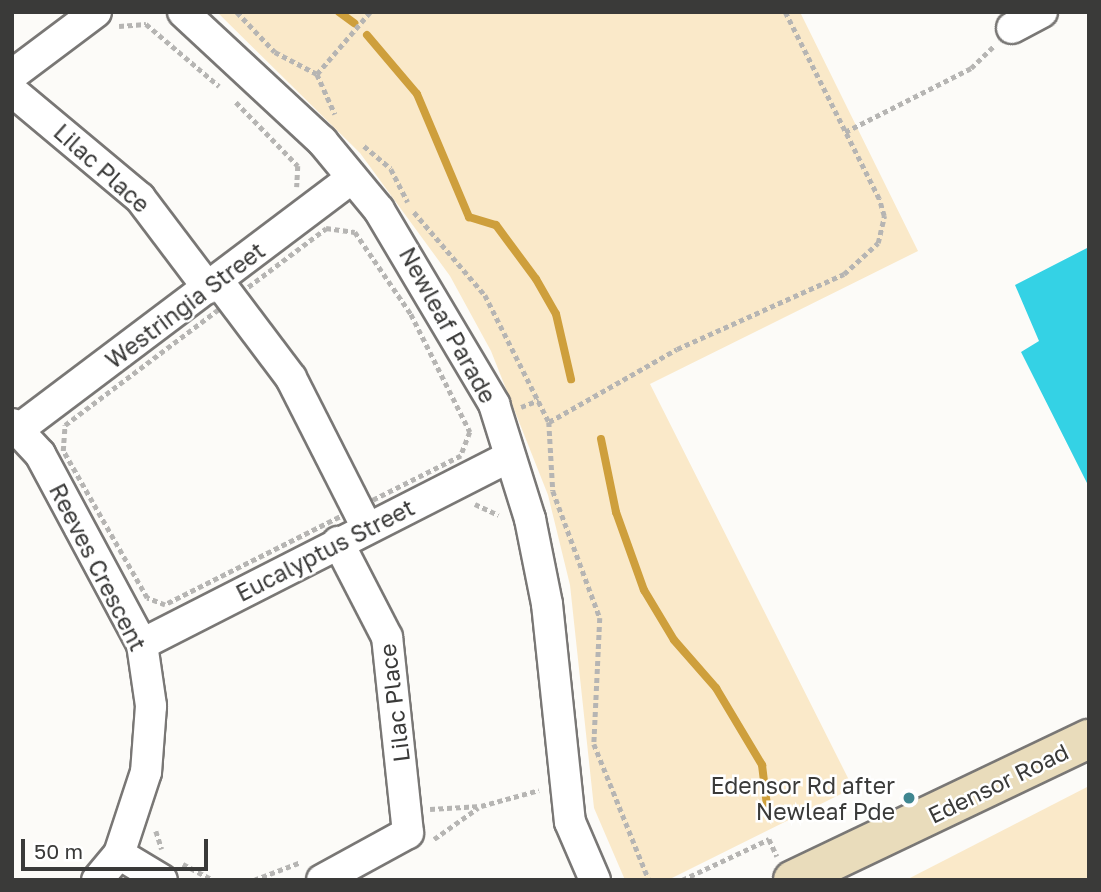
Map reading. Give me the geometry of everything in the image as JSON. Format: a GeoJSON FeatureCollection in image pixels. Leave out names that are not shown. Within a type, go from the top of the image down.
{"type":"FeatureCollection","features":[{"type":"Feature","properties":{"kind":"main road","name":"Edensor Road"},"geometry":{"type":"LineString","coordinates":[[793,880],[1089,738]]}},
{"type":"Feature","properties":{"kind":"street"},"geometry":{"type":"LineString","coordinates":[[12,75],[96,12]]}},
{"type":"Feature","properties":{"kind":"street","name":"Newleaf Parade"},"geometry":{"type":"LineString","coordinates":[[183,12],[322,141],[384,218],[459,337],[494,404],[547,604],[570,822],[595,880]]}},
{"type":"Feature","properties":{"kind":"street"},"geometry":{"type":"LineString","coordinates":[[1012,28],[1042,12]]}},
{"type":"Feature","properties":{"kind":"street","name":"Lilac Place"},"geometry":{"type":"LineString","coordinates":[[12,91],[140,198],[220,289],[291,378],[362,519]]}},
{"type":"Feature","properties":{"kind":"street","name":"Westringia Street"},"geometry":{"type":"LineString","coordinates":[[16,427],[220,289],[351,180]]}},
{"type":"Feature","properties":{"kind":"street","name":"Reeves Crescent"},"geometry":{"type":"LineString","coordinates":[[16,427],[53,478],[142,644],[150,706],[146,772],[118,854],[97,880]]}},
{"type":"Feature","properties":{"kind":"street","name":"Eucalyptus Street"},"geometry":{"type":"LineString","coordinates":[[142,644],[338,542],[362,519],[509,457]]}},
{"type":"Feature","properties":{"kind":"street","name":"Lilac Place"},"geometry":{"type":"LineString","coordinates":[[322,880],[408,833],[387,637],[338,542]]}},
{"type":"Feature","properties":{"kind":"street"},"geometry":{"type":"LineString","coordinates":[[118,854],[162,880]]}},
{"type":"Feature","properties":{"kind":"path"},"geometry":{"type":"LineString","coordinates":[[317,75],[370,12]]}},
{"type":"Feature","properties":{"kind":"path"},"geometry":{"type":"LineString","coordinates":[[550,422],[677,348],[859,264],[878,243],[884,216],[785,12]]}},
{"type":"Feature","properties":{"kind":"path"},"geometry":{"type":"LineString","coordinates":[[146,24],[229,94],[298,166],[297,189]]}},
{"type":"Feature","properties":{"kind":"path"},"geometry":{"type":"LineString","coordinates":[[845,133],[971,68],[1012,28]]}},
{"type":"Feature","properties":{"kind":"path"},"geometry":{"type":"LineString","coordinates":[[329,226],[355,232],[411,314],[470,432],[461,456],[362,519],[165,605],[147,598],[63,451],[65,425],[220,289],[329,226]]}},
{"type":"Feature","properties":{"kind":"path"},"geometry":{"type":"LineString","coordinates":[[521,407],[539,400]]}},
{"type":"Feature","properties":{"kind":"path"},"geometry":{"type":"LineString","coordinates":[[463,510],[475,504],[500,518]]}},
{"type":"Feature","properties":{"kind":"path"},"geometry":{"type":"LineString","coordinates":[[159,819],[163,851],[213,880]]}},
{"type":"Feature","properties":{"kind":"path"},"geometry":{"type":"LineString","coordinates":[[682,880],[769,839]]}},
{"type":"Feature","properties":{"kind":"shaded area"},"geometry":{"type":"Polygon","coordinates":[[[217,12],[800,12],[918,251],[650,384],[853,788],[668,880],[625,880],[594,808],[570,585],[548,495],[491,351],[450,276],[360,153],[217,12]]]}},
{"type":"Feature","properties":{"kind":"shaded area"},"geometry":{"type":"Polygon","coordinates":[[[1089,786],[1089,880],[906,880],[1089,786]]]}},
{"type":"Feature","properties":{"kind":"building"},"geometry":{"type":"Polygon","coordinates":[[[1089,247],[1089,487],[1021,352],[1039,341],[1015,285],[1089,247]]]}},
{"type":"Feature","properties":{"kind":"waterway"},"geometry":{"type":"LineString","coordinates":[[339,12],[354,23]]}},
{"type":"Feature","properties":{"kind":"waterway"},"geometry":{"type":"LineString","coordinates":[[367,35],[417,94],[469,217],[496,225],[536,279],[556,314],[571,379]]}},
{"type":"Feature","properties":{"kind":"waterway"},"geometry":{"type":"LineString","coordinates":[[601,439],[616,512],[644,590],[674,640],[716,688],[762,765],[768,814]]}},
{"type":"Feature","properties":{"kind":"place","name":"Edensor Rd after Newleaf Pde"},"geometry":{"type":"Point","coordinates":[909,798]}}]}
